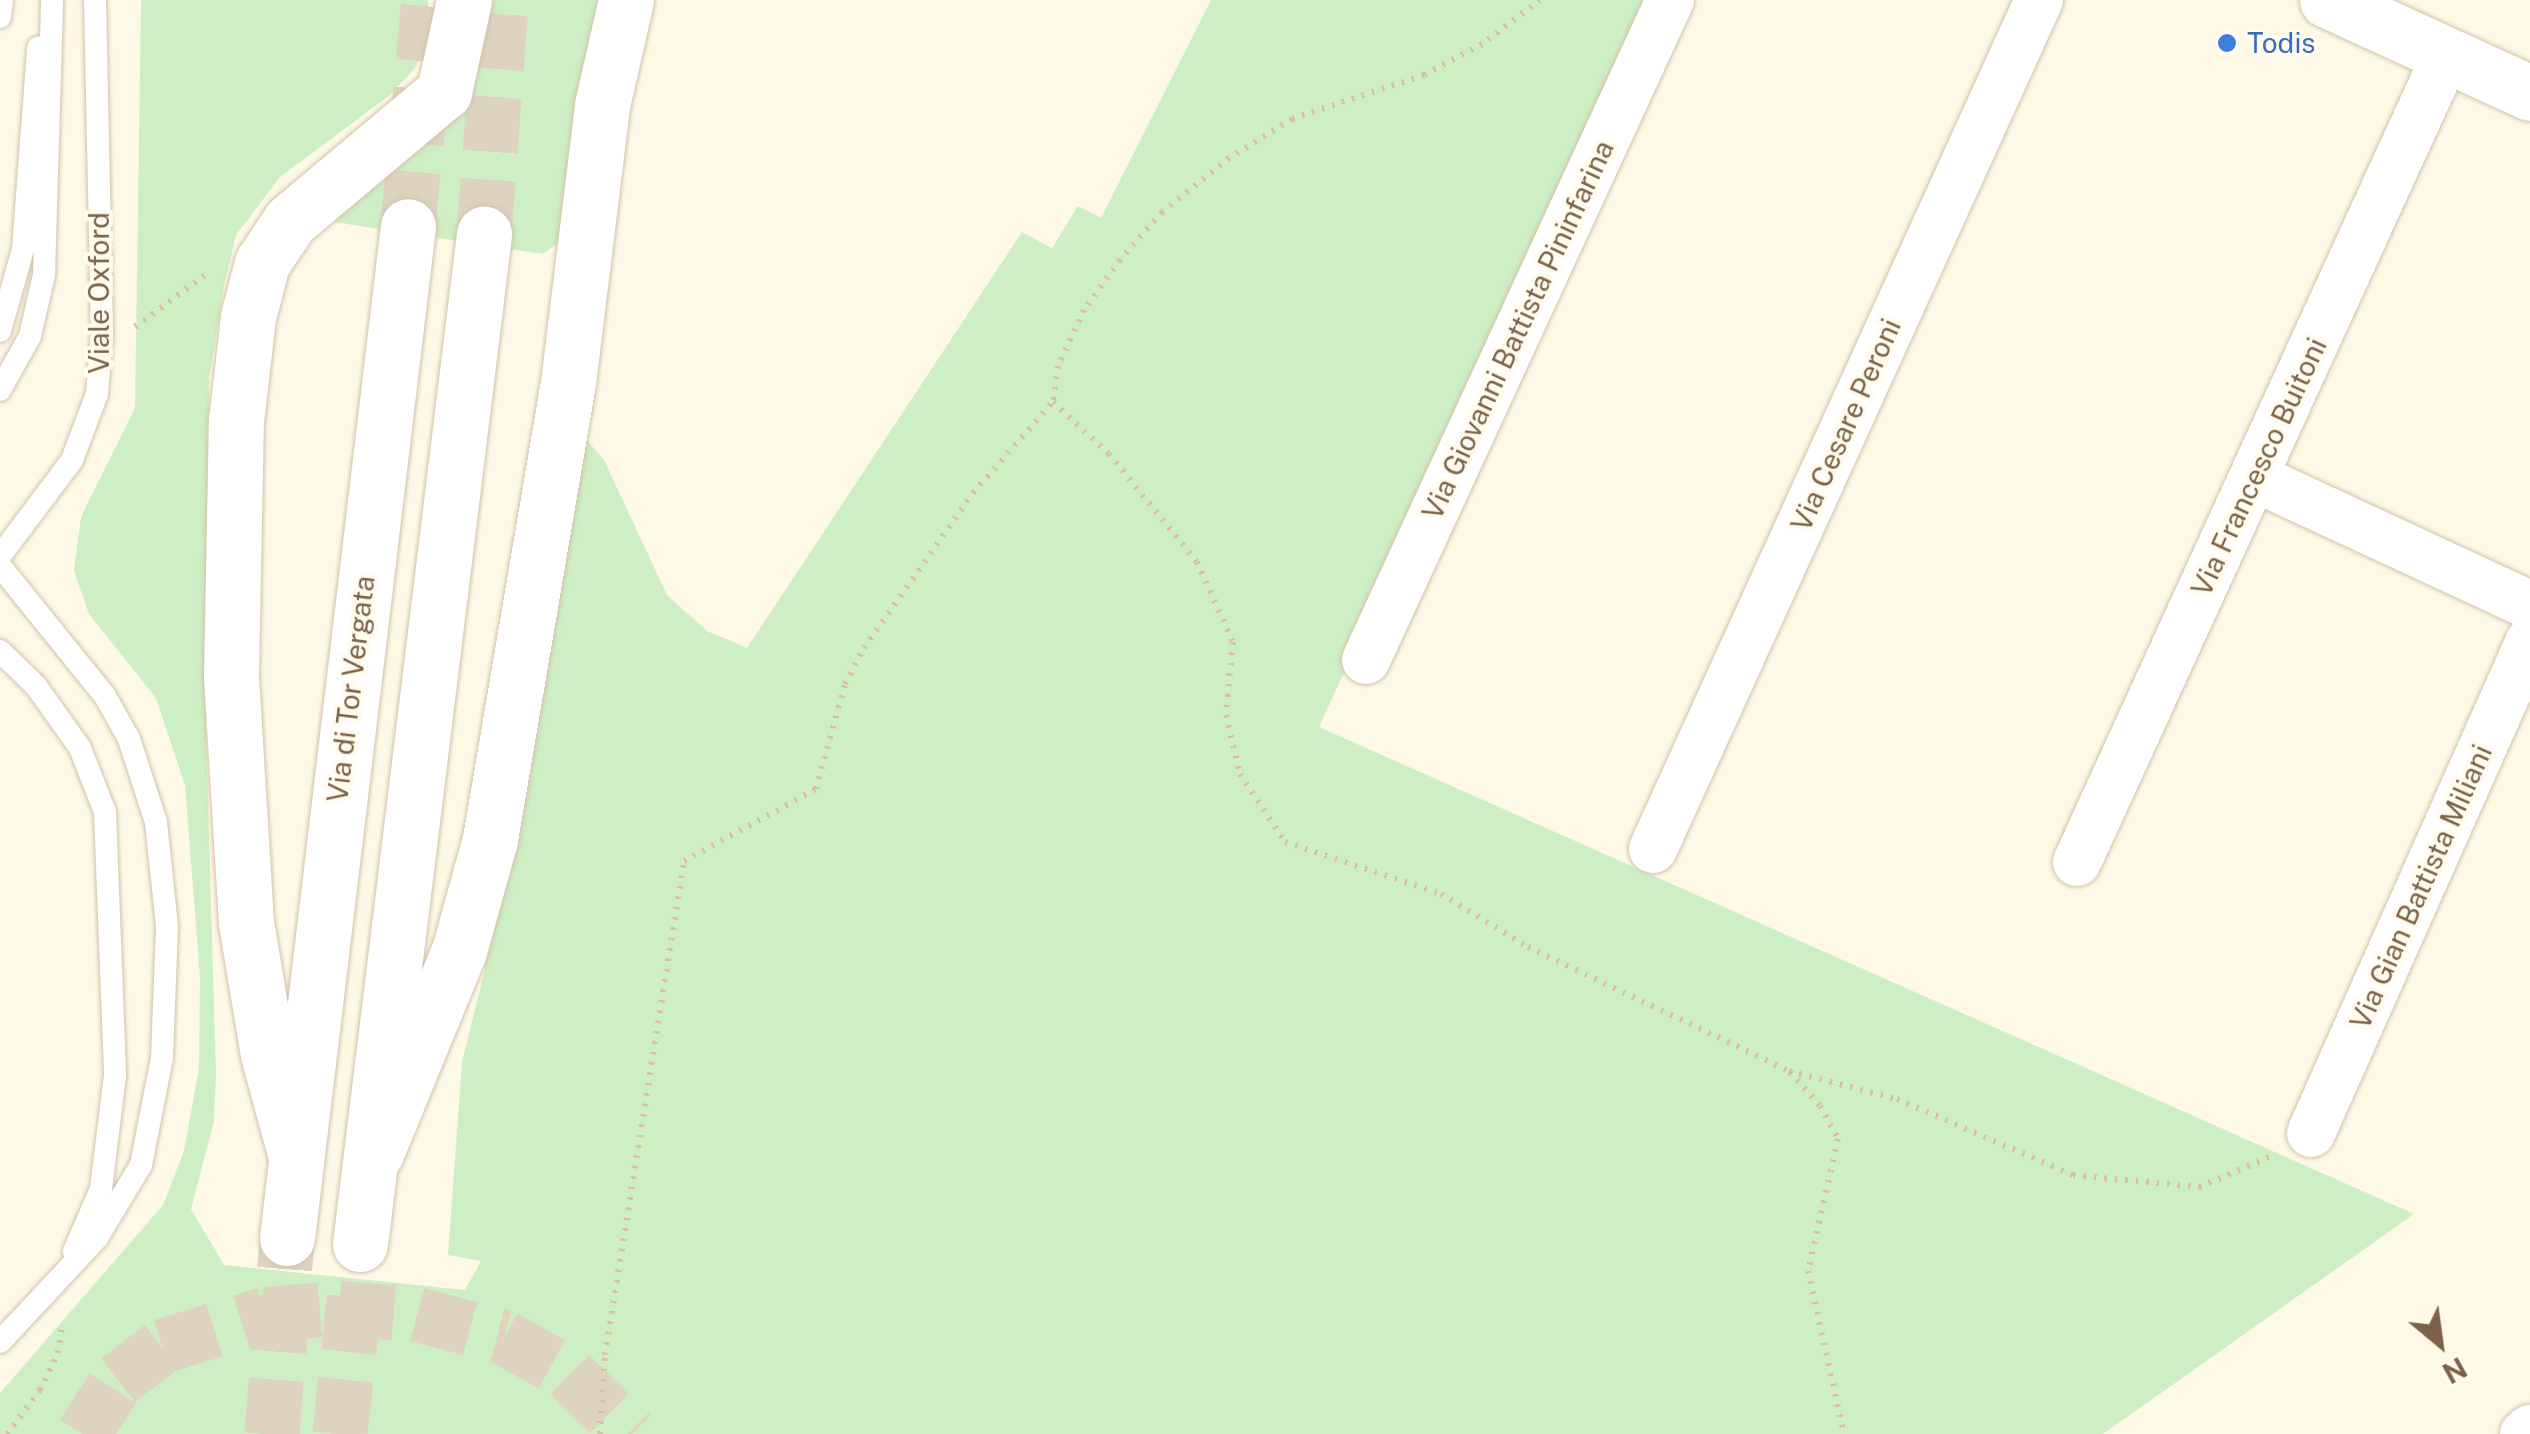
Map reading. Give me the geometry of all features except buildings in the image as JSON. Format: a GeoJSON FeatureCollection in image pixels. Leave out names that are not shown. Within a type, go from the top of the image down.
{"type":"FeatureCollection","features":[{"type":"Feature","properties":{"kind":"main road"},"geometry":{"type":"LineString","coordinates":[[288,1238],[295,1153],[268,1054],[250,947],[232,694],[236,421],[248,317],[262,263],[290,222],[444,92],[464,0]]}},
{"type":"Feature","properties":{"kind":"main road"},"geometry":{"type":"LineString","coordinates":[[376,1152],[459,951],[490,839],[568,383],[602,105],[626,0]]}},
{"type":"Feature","properties":{"kind":"main road"},"geometry":{"type":"LineString","coordinates":[[2326,0],[2530,93]]}},
{"type":"Feature","properties":{"kind":"main road","name":"Via di Tor Vergata"},"geometry":{"type":"LineString","coordinates":[[295,1153],[408,226]]}},
{"type":"Feature","properties":{"kind":"main road"},"geometry":{"type":"LineString","coordinates":[[360,1244],[376,1152],[484,234]]}},
{"type":"Feature","properties":{"kind":"street","name":"Via Giovanni Battista Pininfarina"},"geometry":{"type":"LineString","coordinates":[[1366,660],[1670,0]]}},
{"type":"Feature","properties":{"kind":"street","name":"Via Cesare Peroni"},"geometry":{"type":"LineString","coordinates":[[1653,849],[2039,0]]}},
{"type":"Feature","properties":{"kind":"street","name":"Via Francesco Buitoni"},"geometry":{"type":"LineString","coordinates":[[2076,862],[2256,478],[2439,71]]}},
{"type":"Feature","properties":{"kind":"street"},"geometry":{"type":"LineString","coordinates":[[2256,478],[2530,605]]}},
{"type":"Feature","properties":{"kind":"street","name":"Via Gian Battista Miliani"},"geometry":{"type":"LineString","coordinates":[[2311,1133],[2530,641]]}},
{"type":"Feature","properties":{"kind":"street"},"geometry":{"type":"LineString","coordinates":[[2524,1434],[2530,1429]]}},
{"type":"Feature","properties":{"kind":"lane"},"geometry":{"type":"LineString","coordinates":[[0,17],[2,0]]}},
{"type":"Feature","properties":{"kind":"lane"},"geometry":{"type":"LineString","coordinates":[[0,331],[23,249],[42,0]]}},
{"type":"Feature","properties":{"kind":"lane","name":"Viale Oxford"},"geometry":{"type":"LineString","coordinates":[[0,390],[30,336],[44,275],[52,0]]}},
{"type":"Feature","properties":{"kind":"lane","name":"Viale Oxford"},"geometry":{"type":"LineString","coordinates":[[0,556],[72,460],[97,394],[102,333],[95,0]]}},
{"type":"Feature","properties":{"kind":"lane"},"geometry":{"type":"LineString","coordinates":[[0,566],[118,716],[149,792],[166,890],[162,1058],[148,1145],[123,1202],[58,1281],[0,1342]]}},
{"type":"Feature","properties":{"kind":"lane"},"geometry":{"type":"LineString","coordinates":[[0,651],[36,686],[80,748],[106,831],[112,1120],[101,1189],[58,1281]]}},
{"type":"Feature","properties":{"kind":"path"},"geometry":{"type":"LineString","coordinates":[[600,1434],[605,1355],[684,861],[816,789],[845,684],[864,648],[973,493],[1053,402],[1058,366],[1084,310],[1162,212],[1229,158],[1292,120],[1424,75],[1482,44],[1540,0]]}},
{"type":"Feature","properties":{"kind":"path"},"geometry":{"type":"LineString","coordinates":[[134,327],[203,275],[220,271]]}},
{"type":"Feature","properties":{"kind":"path"},"geometry":{"type":"LineString","coordinates":[[1053,402],[1108,454],[1196,562],[1234,642],[1226,715],[1240,774],[1285,842],[1441,894],[1528,946],[1789,1071],[1897,1099],[2073,1175],[2198,1187],[2261,1163],[2311,1133]]}},
{"type":"Feature","properties":{"kind":"path"},"geometry":{"type":"LineString","coordinates":[[1789,1071],[1820,1106],[1838,1139],[1808,1271],[1844,1434]]}},
{"type":"Feature","properties":{"kind":"path"},"geometry":{"type":"LineString","coordinates":[[7,1434],[58,1352],[62,1324],[58,1281]]}},
{"type":"Feature","properties":{"kind":"green space"},"geometry":{"type":"Polygon","coordinates":[[[141,0],[428,0],[428,30],[416,67],[390,95],[280,177],[236,235],[209,379],[206,735],[216,1074],[214,1121],[191,1209],[224,1265],[465,1290],[481,1261],[448,1255],[462,1062],[485,969],[474,901],[563,413],[604,460],[667,595],[707,631],[747,648],[1022,232],[1052,248],[1078,206],[1101,218],[1211,0],[1652,0],[1319,727],[2414,1214],[2103,1434],[0,1434],[0,1393],[163,1205],[184,1151],[199,1068],[200,977],[185,785],[156,698],[89,614],[74,571],[81,517],[135,408],[141,0]]]}},
{"type":"Feature","properties":{"kind":"green space"},"geometry":{"type":"Polygon","coordinates":[[[486,0],[602,0],[559,242],[543,254],[321,220],[422,148],[464,98],[483,46],[486,0]]]}},
{"type":"Feature","properties":{"kind":"tunnel"},"geometry":{"type":"LineString","coordinates":[[408,226],[429,0]]}},
{"type":"Feature","properties":{"kind":"tunnel"},"geometry":{"type":"LineString","coordinates":[[484,234],[501,0]]}},
{"type":"Feature","properties":{"kind":"tunnel"},"geometry":{"type":"LineString","coordinates":[[272,1434],[287,1238]]}},
{"type":"Feature","properties":{"kind":"tunnel"},"geometry":{"type":"LineString","coordinates":[[340,1434],[357,1273]]}},
{"type":"Feature","properties":{"kind":"tunnel"},"geometry":{"type":"LineString","coordinates":[[83,1434],[118,1380],[162,1346],[265,1314],[339,1308],[417,1314],[504,1337],[570,1374],[631,1434]]}},
{"type":"Feature","properties":{"kind":"place","name":"Todis"},"geometry":{"type":"Point","coordinates":[2227,43]}}]}
